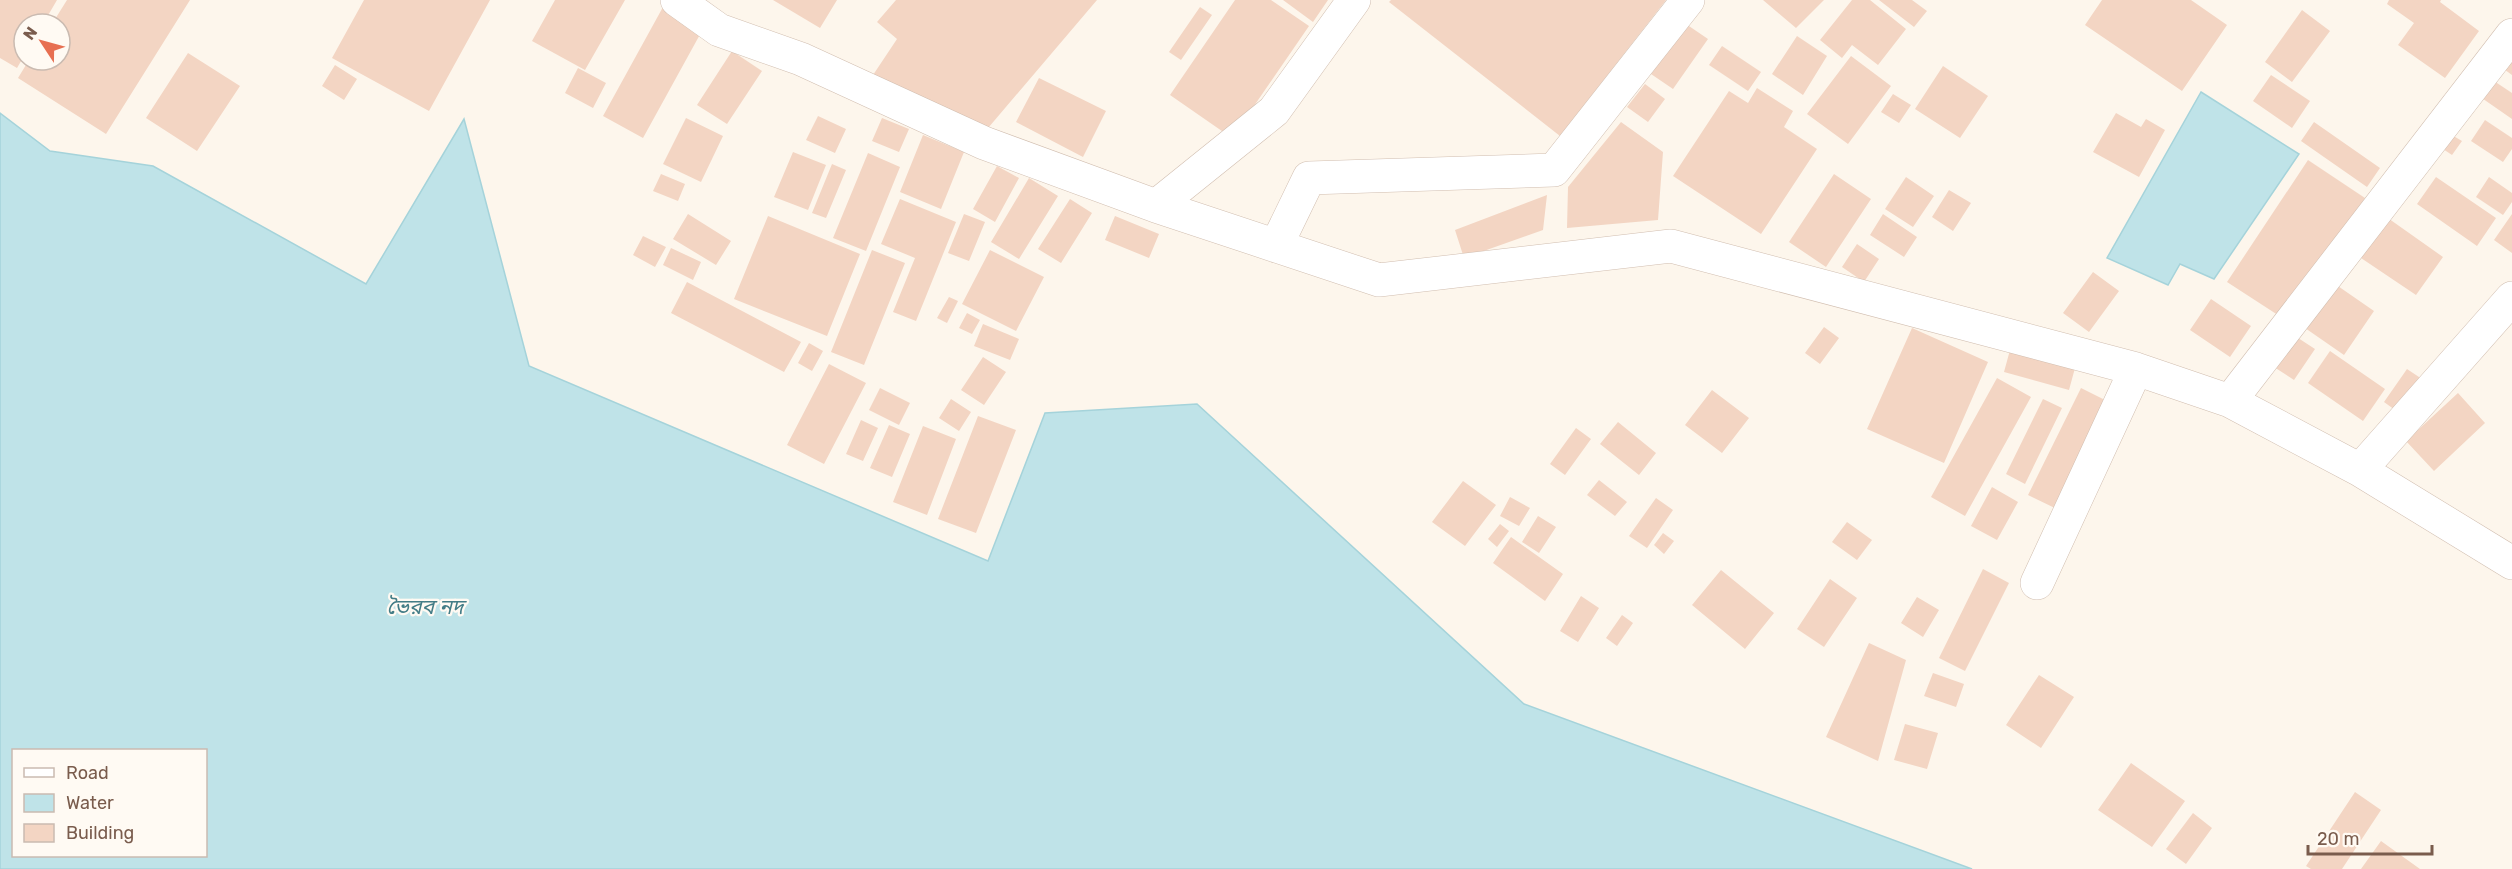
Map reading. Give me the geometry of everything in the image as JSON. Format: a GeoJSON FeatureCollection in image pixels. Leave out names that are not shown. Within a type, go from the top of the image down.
{"type":"FeatureCollection","features":[{"type":"Feature","properties":{"kind":"street"},"geometry":{"type":"LineString","coordinates":[[677,0],[719,30],[801,59],[984,143],[1156,206],[1379,280],[1671,246],[2136,369],[2230,401],[2360,470],[2512,563]]}},
{"type":"Feature","properties":{"kind":"street"},"geometry":{"type":"LineString","coordinates":[[1156,206],[1274,111],[1354,0]]}},
{"type":"Feature","properties":{"kind":"street"},"geometry":{"type":"LineString","coordinates":[[1276,246],[1309,178],[1554,170],[1688,0]]}},
{"type":"Feature","properties":{"kind":"street"},"geometry":{"type":"LineString","coordinates":[[2230,401],[2512,35]]}},
{"type":"Feature","properties":{"kind":"street"},"geometry":{"type":"LineString","coordinates":[[2360,470],[2512,298]]}},
{"type":"Feature","properties":{"kind":"street"},"geometry":{"type":"LineString","coordinates":[[2037,583],[2136,369]]}},
{"type":"Feature","properties":{"kind":"water"},"geometry":{"type":"Polygon","coordinates":[[[2201,92],[2299,154],[2214,279],[2180,264],[2168,285],[2107,258],[2201,92]]]}},
{"type":"Feature","properties":{"kind":"water","name":"ভৈরব নদ"},"geometry":{"type":"Polygon","coordinates":[[[0,113],[50,151],[153,166],[366,284],[464,119],[529,366],[988,561],[1045,413],[1197,404],[1524,704],[1972,869],[0,869],[0,113]]]}},
{"type":"Feature","properties":{"kind":"building"},"geometry":{"type":"Polygon","coordinates":[[[0,0],[57,0],[50,12],[12,12],[12,65],[0,58],[0,0]]]}},
{"type":"Feature","properties":{"kind":"building"},"geometry":{"type":"Polygon","coordinates":[[[67,0],[190,0],[106,134],[18,78],[22,72],[72,72],[72,12],[60,12],[67,0]]]}},
{"type":"Feature","properties":{"kind":"building"},"geometry":{"type":"Polygon","coordinates":[[[364,0],[490,0],[429,111],[332,58],[364,0]]]}},
{"type":"Feature","properties":{"kind":"building"},"geometry":{"type":"Polygon","coordinates":[[[555,0],[625,0],[585,70],[532,41],[555,0]]]}},
{"type":"Feature","properties":{"kind":"building"},"geometry":{"type":"Polygon","coordinates":[[[773,0],[837,0],[820,28],[773,0]]]}},
{"type":"Feature","properties":{"kind":"building"},"geometry":{"type":"Polygon","coordinates":[[[896,0],[1097,0],[983,134],[869,81],[897,39],[877,22],[896,0]]]}},
{"type":"Feature","properties":{"kind":"building"},"geometry":{"type":"Polygon","coordinates":[[[1235,0],[1271,0],[1309,26],[1232,138],[1170,95],[1235,0]]]}},
{"type":"Feature","properties":{"kind":"building"},"geometry":{"type":"Polygon","coordinates":[[[1283,0],[1328,0],[1313,22],[1283,0]]]}},
{"type":"Feature","properties":{"kind":"building"},"geometry":{"type":"Polygon","coordinates":[[[1391,0],[1666,0],[1560,136],[1389,2],[1391,0]]]}},
{"type":"Feature","properties":{"kind":"building"},"geometry":{"type":"Polygon","coordinates":[[[1763,0],[1824,0],[1796,28],[1763,0]]]}},
{"type":"Feature","properties":{"kind":"building"},"geometry":{"type":"Polygon","coordinates":[[[1852,0],[1870,0],[1906,29],[1878,65],[1852,45],[1842,58],[1820,40],[1852,0]]]}},
{"type":"Feature","properties":{"kind":"building"},"geometry":{"type":"Polygon","coordinates":[[[1879,0],[1912,0],[1927,11],[1914,27],[1879,0]]]}},
{"type":"Feature","properties":{"kind":"building"},"geometry":{"type":"Polygon","coordinates":[[[2102,0],[2191,0],[2227,25],[2182,91],[2085,25],[2102,0]]]}},
{"type":"Feature","properties":{"kind":"building"},"geometry":{"type":"Polygon","coordinates":[[[2389,0],[2441,0],[2440,2],[2479,31],[2445,78],[2398,45],[2414,23],[2387,4],[2389,0]]]}},
{"type":"Feature","properties":{"kind":"building"},"geometry":{"type":"Polygon","coordinates":[[[663,7],[703,29],[643,138],[603,116],[663,7]]]}},
{"type":"Feature","properties":{"kind":"building"},"geometry":{"type":"Polygon","coordinates":[[[1200,7],[1212,15],[1181,60],[1169,52],[1200,7]]]}},
{"type":"Feature","properties":{"kind":"building"},"geometry":{"type":"Polygon","coordinates":[[[2302,10],[2330,31],[2292,82],[2265,62],[2302,10]]]}},
{"type":"Feature","properties":{"kind":"building"},"geometry":{"type":"Polygon","coordinates":[[[1686,24],[1708,39],[1673,89],[1651,74],[1686,24]]]}},
{"type":"Feature","properties":{"kind":"building"},"geometry":{"type":"Polygon","coordinates":[[[1797,36],[1827,56],[1803,95],[1772,74],[1797,36]]]}},
{"type":"Feature","properties":{"kind":"building"},"geometry":{"type":"Polygon","coordinates":[[[1722,46],[1761,72],[1748,91],[1709,65],[1722,46]]]}},
{"type":"Feature","properties":{"kind":"building"},"geometry":{"type":"Polygon","coordinates":[[[732,51],[762,71],[727,124],[697,105],[732,51]]]}},
{"type":"Feature","properties":{"kind":"building"},"geometry":{"type":"Polygon","coordinates":[[[2512,52],[2512,75],[2501,67],[2512,52]]]}},
{"type":"Feature","properties":{"kind":"building"},"geometry":{"type":"Polygon","coordinates":[[[188,53],[240,86],[197,151],[146,118],[188,53]]]}},
{"type":"Feature","properties":{"kind":"building"},"geometry":{"type":"Polygon","coordinates":[[[1851,56],[1891,86],[1848,144],[1807,114],[1851,56]]]}},
{"type":"Feature","properties":{"kind":"building"},"geometry":{"type":"Polygon","coordinates":[[[335,65],[357,79],[344,100],[322,86],[335,65]]]}},
{"type":"Feature","properties":{"kind":"building"},"geometry":{"type":"Polygon","coordinates":[[[1943,66],[1988,96],[1960,138],[1915,109],[1943,66]]]}},
{"type":"Feature","properties":{"kind":"building"},"geometry":{"type":"Polygon","coordinates":[[[578,68],[606,83],[593,108],[565,93],[578,68]]]}},
{"type":"Feature","properties":{"kind":"building"},"geometry":{"type":"Polygon","coordinates":[[[2271,75],[2310,101],[2292,128],[2253,101],[2271,75]]]}},
{"type":"Feature","properties":{"kind":"building"},"geometry":{"type":"Polygon","coordinates":[[[2488,77],[2512,93],[2512,119],[2476,94],[2488,77]]]}},
{"type":"Feature","properties":{"kind":"building"},"geometry":{"type":"Polygon","coordinates":[[[1039,78],[1106,111],[1083,157],[1016,122],[1039,78]]]}},
{"type":"Feature","properties":{"kind":"building"},"geometry":{"type":"Polygon","coordinates":[[[1645,84],[1665,99],[1648,122],[1627,107],[1645,84]]]}},
{"type":"Feature","properties":{"kind":"building"},"geometry":{"type":"Polygon","coordinates":[[[1757,88],[1793,111],[1784,127],[1817,149],[1761,234],[1673,176],[1729,91],[1748,103],[1757,88]]]}},
{"type":"Feature","properties":{"kind":"building"},"geometry":{"type":"Polygon","coordinates":[[[1893,94],[1911,105],[1899,123],[1881,112],[1893,94]]]}},
{"type":"Feature","properties":{"kind":"building"},"geometry":{"type":"Polygon","coordinates":[[[2116,113],[2141,127],[2146,119],[2165,130],[2139,177],[2093,152],[2116,113]]]}},
{"type":"Feature","properties":{"kind":"building"},"geometry":{"type":"Polygon","coordinates":[[[818,116],[846,129],[835,153],[806,140],[818,116]]]}},
{"type":"Feature","properties":{"kind":"building"},"geometry":{"type":"Polygon","coordinates":[[[686,118],[723,136],[701,182],[663,164],[686,118]]]}},
{"type":"Feature","properties":{"kind":"building"},"geometry":{"type":"Polygon","coordinates":[[[882,118],[909,129],[899,152],[872,141],[882,118]]]}},
{"type":"Feature","properties":{"kind":"building"},"geometry":{"type":"Polygon","coordinates":[[[2485,120],[2512,138],[2512,149],[2503,162],[2471,141],[2485,120]]]}},
{"type":"Feature","properties":{"kind":"building"},"geometry":{"type":"Polygon","coordinates":[[[1621,122],[1663,152],[1658,220],[1567,228],[1568,187],[1621,122]]]}},
{"type":"Feature","properties":{"kind":"building"},"geometry":{"type":"Polygon","coordinates":[[[2314,122],[2380,168],[2367,187],[2301,141],[2314,122]]]}},
{"type":"Feature","properties":{"kind":"building"},"geometry":{"type":"Polygon","coordinates":[[[2450,134],[2462,141],[2452,155],[2440,147],[2450,134]]]}},
{"type":"Feature","properties":{"kind":"building"},"geometry":{"type":"Polygon","coordinates":[[[923,135],[964,152],[941,209],[900,192],[923,135]]]}},
{"type":"Feature","properties":{"kind":"building"},"geometry":{"type":"Polygon","coordinates":[[[793,152],[826,165],[808,210],[774,197],[793,152]]]}},
{"type":"Feature","properties":{"kind":"building"},"geometry":{"type":"Polygon","coordinates":[[[868,153],[900,167],[866,251],[833,238],[868,153]]]}},
{"type":"Feature","properties":{"kind":"building"},"geometry":{"type":"Polygon","coordinates":[[[2308,160],[2365,198],[2284,319],[2227,282],[2308,160]]]}},
{"type":"Feature","properties":{"kind":"building"},"geometry":{"type":"Polygon","coordinates":[[[832,164],[846,170],[826,218],[812,213],[832,164]]]}},
{"type":"Feature","properties":{"kind":"building"},"geometry":{"type":"Polygon","coordinates":[[[997,166],[1019,178],[995,222],[973,209],[997,166]]]}},
{"type":"Feature","properties":{"kind":"building"},"geometry":{"type":"Polygon","coordinates":[[[661,174],[685,184],[678,201],[653,191],[661,174]]]}},
{"type":"Feature","properties":{"kind":"building"},"geometry":{"type":"Polygon","coordinates":[[[1834,174],[1871,199],[1826,267],[1789,242],[1834,174]]]}},
{"type":"Feature","properties":{"kind":"building"},"geometry":{"type":"Polygon","coordinates":[[[1906,177],[1934,196],[1913,227],[1885,209],[1906,177]]]}},
{"type":"Feature","properties":{"kind":"building"},"geometry":{"type":"Polygon","coordinates":[[[2436,177],[2496,218],[2477,246],[2417,204],[2436,177]]]}},
{"type":"Feature","properties":{"kind":"building"},"geometry":{"type":"Polygon","coordinates":[[[2489,177],[2512,193],[2512,202],[2503,215],[2476,197],[2489,177]]]}},
{"type":"Feature","properties":{"kind":"building"},"geometry":{"type":"Polygon","coordinates":[[[1029,178],[1058,196],[1019,259],[991,242],[1029,178]]]}},
{"type":"Feature","properties":{"kind":"building"},"geometry":{"type":"Polygon","coordinates":[[[1949,190],[1971,203],[1953,231],[1932,217],[1949,190]]]}},
{"type":"Feature","properties":{"kind":"building"},"geometry":{"type":"Polygon","coordinates":[[[1547,195],[1543,230],[1464,258],[1455,230],[1547,195]]]}},
{"type":"Feature","properties":{"kind":"building"},"geometry":{"type":"Polygon","coordinates":[[[900,199],[956,222],[916,321],[893,312],[915,258],[881,244],[900,199]]]}},
{"type":"Feature","properties":{"kind":"building"},"geometry":{"type":"Polygon","coordinates":[[[1070,199],[1092,213],[1061,263],[1038,249],[1070,199]]]}},
{"type":"Feature","properties":{"kind":"building"},"geometry":{"type":"Polygon","coordinates":[[[688,214],[731,241],[716,265],[673,239],[688,214]]]}},
{"type":"Feature","properties":{"kind":"building"},"geometry":{"type":"Polygon","coordinates":[[[964,214],[985,222],[969,261],[948,253],[964,214]]]}},
{"type":"Feature","properties":{"kind":"building"},"geometry":{"type":"Polygon","coordinates":[[[1883,214],[1917,237],[1904,257],[1870,235],[1883,214]]]}},
{"type":"Feature","properties":{"kind":"building"},"geometry":{"type":"Polygon","coordinates":[[[2512,214],[2512,253],[2494,240],[2512,214]]]}},
{"type":"Feature","properties":{"kind":"building"},"geometry":{"type":"Polygon","coordinates":[[[768,216],[860,254],[827,336],[734,299],[768,216]]]}},
{"type":"Feature","properties":{"kind":"building"},"geometry":{"type":"Polygon","coordinates":[[[1115,216],[1159,234],[1149,258],[1105,240],[1115,216]]]}},
{"type":"Feature","properties":{"kind":"building"},"geometry":{"type":"Polygon","coordinates":[[[2385,216],[2443,257],[2416,295],[2358,256],[2385,216]]]}},
{"type":"Feature","properties":{"kind":"building"},"geometry":{"type":"Polygon","coordinates":[[[643,236],[666,247],[655,267],[633,255],[643,236]]]}},
{"type":"Feature","properties":{"kind":"building"},"geometry":{"type":"Polygon","coordinates":[[[1857,244],[1879,259],[1864,282],[1842,267],[1857,244]]]}},
{"type":"Feature","properties":{"kind":"building"},"geometry":{"type":"Polygon","coordinates":[[[671,248],[701,262],[693,280],[663,265],[671,248]]]}},
{"type":"Feature","properties":{"kind":"building"},"geometry":{"type":"Polygon","coordinates":[[[872,250],[905,263],[864,365],[831,352],[872,250]]]}},
{"type":"Feature","properties":{"kind":"building"},"geometry":{"type":"Polygon","coordinates":[[[990,250],[1044,277],[1016,331],[962,304],[990,250]]]}},
{"type":"Feature","properties":{"kind":"building"},"geometry":{"type":"Polygon","coordinates":[[[2093,272],[2119,291],[2089,332],[2063,313],[2093,272]]]}},
{"type":"Feature","properties":{"kind":"building"},"geometry":{"type":"Polygon","coordinates":[[[687,282],[801,342],[784,372],[671,313],[687,282]]]}},
{"type":"Feature","properties":{"kind":"building"},"geometry":{"type":"Polygon","coordinates":[[[2335,284],[2374,311],[2344,355],[2305,328],[2335,284]]]}},
{"type":"Feature","properties":{"kind":"building"},"geometry":{"type":"Polygon","coordinates":[[[949,297],[958,301],[947,323],[937,318],[949,297]]]}},
{"type":"Feature","properties":{"kind":"building"},"geometry":{"type":"Polygon","coordinates":[[[2211,299],[2251,326],[2230,357],[2190,330],[2211,299]]]}},
{"type":"Feature","properties":{"kind":"building"},"geometry":{"type":"Polygon","coordinates":[[[967,313],[980,320],[972,334],[959,328],[967,313]]]}},
{"type":"Feature","properties":{"kind":"building"},"geometry":{"type":"Polygon","coordinates":[[[983,324],[1019,339],[1010,360],[974,346],[983,324]]]}},
{"type":"Feature","properties":{"kind":"building"},"geometry":{"type":"Polygon","coordinates":[[[1824,327],[1839,338],[1820,364],[1805,353],[1824,327]]]}},
{"type":"Feature","properties":{"kind":"building"},"geometry":{"type":"Polygon","coordinates":[[[1912,328],[1988,362],[1944,463],[1867,429],[1912,328]]]}},
{"type":"Feature","properties":{"kind":"building"},"geometry":{"type":"Polygon","coordinates":[[[2295,336],[2315,349],[2294,380],[2274,367],[2295,336]]]}},
{"type":"Feature","properties":{"kind":"building"},"geometry":{"type":"Polygon","coordinates":[[[2013,339],[2078,357],[2069,390],[2004,372],[2013,339]]]}},
{"type":"Feature","properties":{"kind":"building"},"geometry":{"type":"Polygon","coordinates":[[[809,343],[823,351],[812,371],[798,363],[809,343]]]}},
{"type":"Feature","properties":{"kind":"building"},"geometry":{"type":"Polygon","coordinates":[[[2330,351],[2385,389],[2363,421],[2308,383],[2330,351]]]}},
{"type":"Feature","properties":{"kind":"building"},"geometry":{"type":"Polygon","coordinates":[[[983,357],[1006,372],[984,405],[961,390],[983,357]]]}},
{"type":"Feature","properties":{"kind":"building"},"geometry":{"type":"Polygon","coordinates":[[[829,364],[866,383],[824,464],[787,445],[829,364]]]}},
{"type":"Feature","properties":{"kind":"building"},"geometry":{"type":"Polygon","coordinates":[[[2407,369],[2425,381],[2402,415],[2384,402],[2407,369]]]}},
{"type":"Feature","properties":{"kind":"building"},"geometry":{"type":"Polygon","coordinates":[[[1997,378],[2031,397],[1965,516],[1931,497],[1997,378]]]}},
{"type":"Feature","properties":{"kind":"building"},"geometry":{"type":"Polygon","coordinates":[[[880,388],[910,403],[899,425],[869,410],[880,388]]]}},
{"type":"Feature","properties":{"kind":"building"},"geometry":{"type":"Polygon","coordinates":[[[2081,388],[2113,404],[2061,511],[2028,495],[2081,388]]]}},
{"type":"Feature","properties":{"kind":"building"},"geometry":{"type":"Polygon","coordinates":[[[1712,390],[1749,418],[1722,453],[1685,425],[1712,390]]]}},
{"type":"Feature","properties":{"kind":"building"},"geometry":{"type":"Polygon","coordinates":[[[2458,393],[2485,423],[2434,471],[2406,441],[2458,393]]]}},
{"type":"Feature","properties":{"kind":"building"},"geometry":{"type":"Polygon","coordinates":[[[951,399],[971,412],[959,431],[939,418],[951,399]]]}},
{"type":"Feature","properties":{"kind":"building"},"geometry":{"type":"Polygon","coordinates":[[[2043,399],[2062,408],[2025,484],[2006,474],[2043,399]]]}},
{"type":"Feature","properties":{"kind":"building"},"geometry":{"type":"Polygon","coordinates":[[[978,416],[1016,430],[976,533],[938,519],[978,416]]]}},
{"type":"Feature","properties":{"kind":"building"},"geometry":{"type":"Polygon","coordinates":[[[861,420],[878,428],[863,461],[846,454],[861,420]]]}},
{"type":"Feature","properties":{"kind":"building"},"geometry":{"type":"Polygon","coordinates":[[[1618,422],[1656,453],[1639,475],[1600,444],[1618,422]]]}},
{"type":"Feature","properties":{"kind":"building"},"geometry":{"type":"Polygon","coordinates":[[[889,425],[910,434],[892,477],[870,468],[889,425]]]}},
{"type":"Feature","properties":{"kind":"building"},"geometry":{"type":"Polygon","coordinates":[[[923,426],[956,439],[927,515],[893,502],[923,426]]]}},
{"type":"Feature","properties":{"kind":"building"},"geometry":{"type":"Polygon","coordinates":[[[1576,428],[1591,439],[1565,475],[1550,464],[1576,428]]]}},
{"type":"Feature","properties":{"kind":"building"},"geometry":{"type":"Polygon","coordinates":[[[1599,480],[1627,502],[1615,516],[1587,495],[1599,480]]]}},
{"type":"Feature","properties":{"kind":"building"},"geometry":{"type":"Polygon","coordinates":[[[1463,481],[1496,505],[1465,546],[1432,522],[1463,481]]]}},
{"type":"Feature","properties":{"kind":"building"},"geometry":{"type":"Polygon","coordinates":[[[1992,487],[2018,502],[1997,540],[1971,526],[1992,487]]]}},
{"type":"Feature","properties":{"kind":"building"},"geometry":{"type":"Polygon","coordinates":[[[1510,497],[1530,508],[1519,526],[1500,516],[1510,497]]]}},
{"type":"Feature","properties":{"kind":"building"},"geometry":{"type":"Polygon","coordinates":[[[1656,498],[1673,510],[1647,548],[1629,536],[1656,498]]]}},
{"type":"Feature","properties":{"kind":"building"},"geometry":{"type":"Polygon","coordinates":[[[1538,516],[1556,527],[1539,553],[1522,542],[1538,516]]]}},
{"type":"Feature","properties":{"kind":"building"},"geometry":{"type":"Polygon","coordinates":[[[1847,522],[1872,540],[1857,560],[1832,542],[1847,522]]]}},
{"type":"Feature","properties":{"kind":"building"},"geometry":{"type":"Polygon","coordinates":[[[1500,524],[1509,531],[1497,547],[1488,539],[1500,524]]]}},
{"type":"Feature","properties":{"kind":"building"},"geometry":{"type":"Polygon","coordinates":[[[1663,533],[1674,541],[1664,554],[1654,545],[1663,533]]]}},
{"type":"Feature","properties":{"kind":"building"},"geometry":{"type":"Polygon","coordinates":[[[1511,537],[1563,574],[1545,601],[1493,563],[1511,537]]]}},
{"type":"Feature","properties":{"kind":"building"},"geometry":{"type":"Polygon","coordinates":[[[1983,569],[2009,583],[1965,671],[1939,658],[1983,569]]]}},
{"type":"Feature","properties":{"kind":"building"},"geometry":{"type":"Polygon","coordinates":[[[1721,570],[1774,613],[1745,649],[1692,605],[1721,570]]]}},
{"type":"Feature","properties":{"kind":"building"},"geometry":{"type":"Polygon","coordinates":[[[1830,579],[1857,598],[1824,647],[1797,629],[1830,579]]]}},
{"type":"Feature","properties":{"kind":"building"},"geometry":{"type":"Polygon","coordinates":[[[1581,596],[1599,608],[1578,642],[1560,631],[1581,596]]]}},
{"type":"Feature","properties":{"kind":"building"},"geometry":{"type":"Polygon","coordinates":[[[1917,597],[1939,610],[1923,637],[1901,623],[1917,597]]]}},
{"type":"Feature","properties":{"kind":"building"},"geometry":{"type":"Polygon","coordinates":[[[1622,615],[1633,623],[1617,646],[1606,638],[1622,615]]]}},
{"type":"Feature","properties":{"kind":"building"},"geometry":{"type":"Polygon","coordinates":[[[1869,643],[1906,660],[1878,761],[1826,737],[1869,643]]]}},
{"type":"Feature","properties":{"kind":"building"},"geometry":{"type":"Polygon","coordinates":[[[1933,673],[1964,684],[1956,707],[1924,696],[1933,673]]]}},
{"type":"Feature","properties":{"kind":"building"},"geometry":{"type":"Polygon","coordinates":[[[2039,675],[2074,697],[2041,748],[2006,725],[2039,675]]]}},
{"type":"Feature","properties":{"kind":"building"},"geometry":{"type":"Polygon","coordinates":[[[1905,724],[1938,733],[1927,769],[1894,760],[1905,724]]]}},
{"type":"Feature","properties":{"kind":"building"},"geometry":{"type":"Polygon","coordinates":[[[2131,763],[2185,801],[2152,847],[2098,810],[2131,763]]]}},
{"type":"Feature","properties":{"kind":"building"},"geometry":{"type":"Polygon","coordinates":[[[2355,792],[2381,810],[2342,869],[2311,869],[2306,866],[2355,792]]]}},
{"type":"Feature","properties":{"kind":"building"},"geometry":{"type":"Polygon","coordinates":[[[2193,813],[2212,828],[2186,864],[2166,849],[2193,813]]]}},
{"type":"Feature","properties":{"kind":"building"},"geometry":{"type":"Polygon","coordinates":[[[2381,841],[2420,869],[2361,869],[2381,841]]]}}]}
